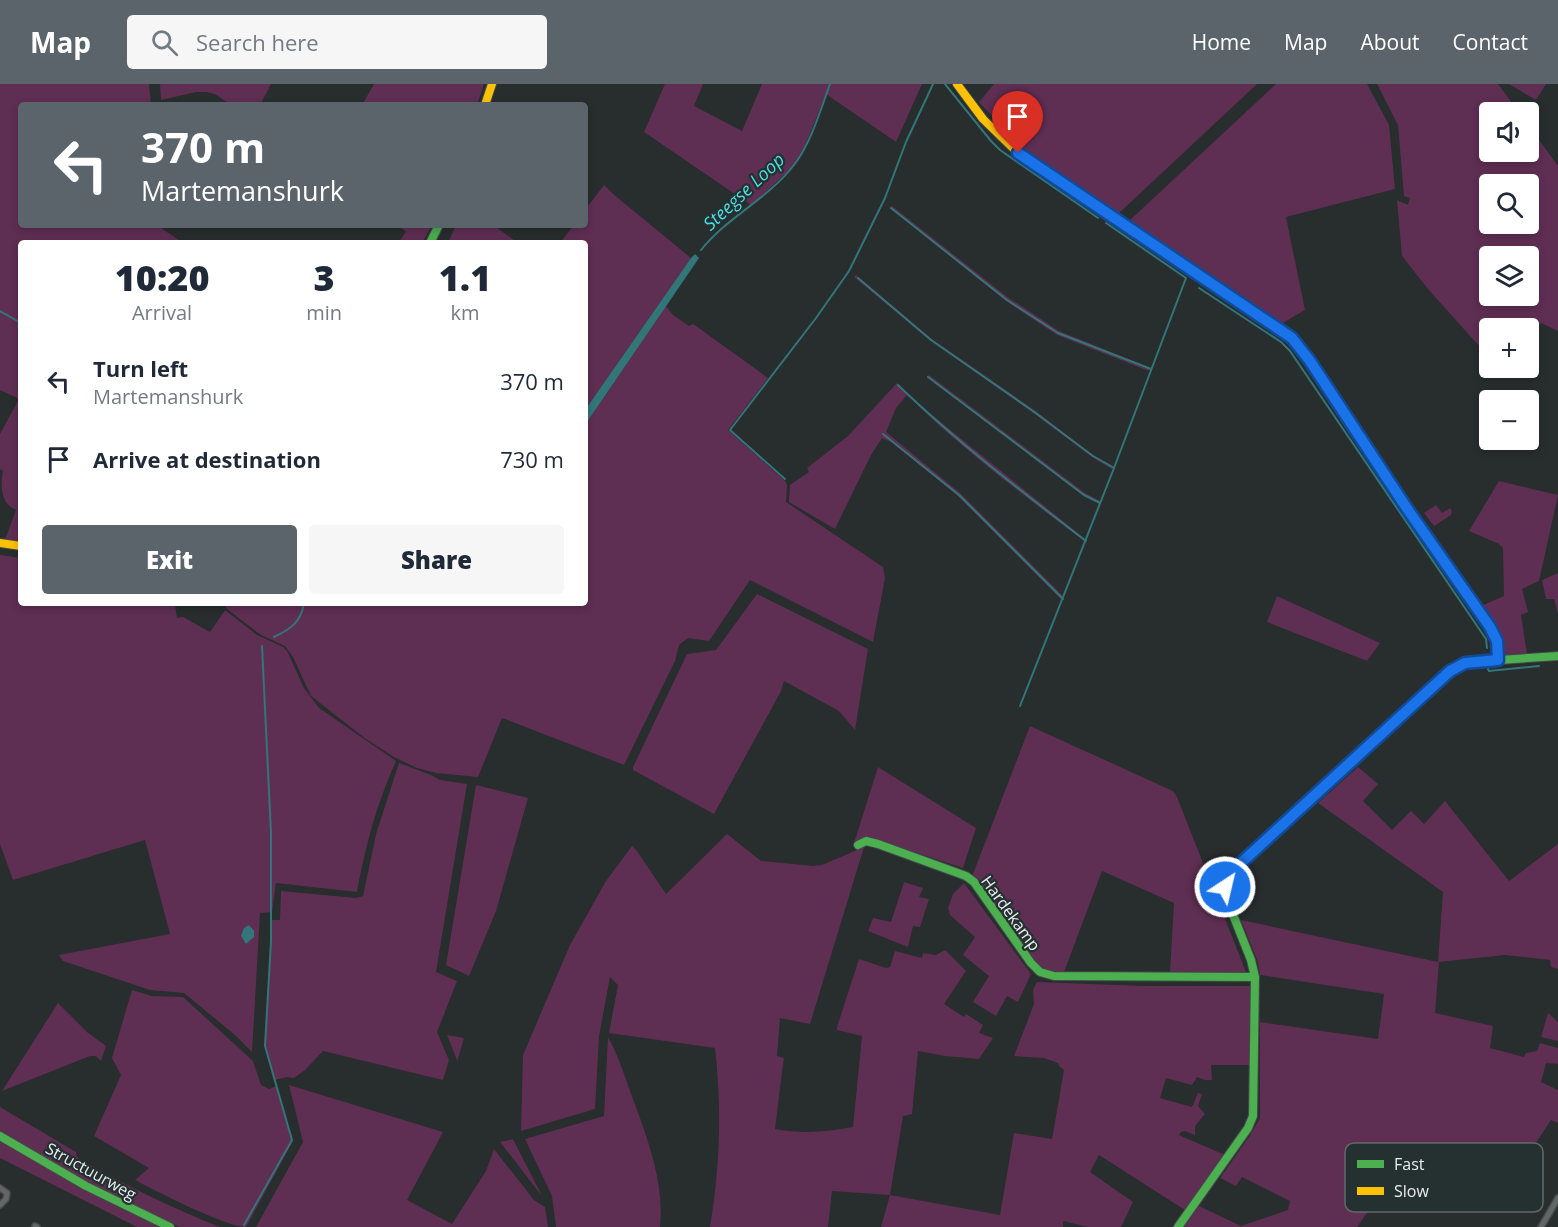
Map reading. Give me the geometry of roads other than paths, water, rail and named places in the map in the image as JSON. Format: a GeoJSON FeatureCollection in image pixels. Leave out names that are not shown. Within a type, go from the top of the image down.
{"type":"FeatureCollection","features":[{"type":"Feature","properties":{"kind":"street"},"geometry":{"type":"LineString","coordinates":[[486,102],[492,84]]}},
{"type":"Feature","properties":{"kind":"street"},"geometry":{"type":"LineString","coordinates":[[957,84],[983,119],[1018,153],[1292,338],[1310,361],[1408,510],[1490,627],[1497,641],[1498,660]]}},
{"type":"Feature","properties":{"kind":"street"},"geometry":{"type":"LineString","coordinates":[[0,543],[18,546]]}},
{"type":"Feature","properties":{"kind":"street"},"geometry":{"type":"LineString","coordinates":[[1178,1227],[1251,1122],[1255,1049],[1255,977],[1251,960],[1226,897],[1225,887],[1228,876],[1450,671],[1465,663],[1558,656]]}},
{"type":"Feature","properties":{"kind":"street","name":"Hardekamp"},"geometry":{"type":"LineString","coordinates":[[858,845],[866,841],[878,844],[966,876],[974,882],[1031,963],[1044,974],[1255,977]]}},
{"type":"Feature","properties":{"kind":"street","name":"Structuurweg"},"geometry":{"type":"LineString","coordinates":[[0,1136],[86,1186],[170,1227]]}},
{"type":"Feature","properties":{"kind":"street"},"geometry":{"type":"LineString","coordinates":[[0,1188],[6,1191],[8,1197],[0,1205]]}},
{"type":"Feature","properties":{"kind":"street"},"geometry":{"type":"LineString","coordinates":[[1541,1227],[1558,1198]]}},
{"type":"Feature","properties":{"kind":"water"},"geometry":{"type":"Polygon","coordinates":[[[695,254],[699,258],[588,421],[588,406],[695,254]]]}},
{"type":"Feature","properties":{"kind":"water"},"geometry":{"type":"Polygon","coordinates":[[[249,925],[254,931],[254,937],[246,944],[241,936],[244,928],[249,925]]]}},
{"type":"Feature","properties":{"kind":"waterway","name":"Steegse Loop"},"geometry":{"type":"LineString","coordinates":[[701,250],[711,238],[772,188],[794,165],[810,137],[830,84]]}},
{"type":"Feature","properties":{"kind":"waterway"},"geometry":{"type":"LineString","coordinates":[[785,479],[730,430],[849,271],[885,198],[906,142],[933,84]]}},
{"type":"Feature","properties":{"kind":"waterway"},"geometry":{"type":"LineString","coordinates":[[945,84],[1000,150],[1098,218]]}},
{"type":"Feature","properties":{"kind":"waterway"},"geometry":{"type":"LineString","coordinates":[[891,208],[1007,300],[1058,333],[1151,369]]}},
{"type":"Feature","properties":{"kind":"waterway"},"geometry":{"type":"LineString","coordinates":[[1020,706],[1186,278],[1106,223]]}},
{"type":"Feature","properties":{"kind":"waterway"},"geometry":{"type":"LineString","coordinates":[[858,278],[931,340],[1093,456],[1114,468]]}},
{"type":"Feature","properties":{"kind":"waterway"},"geometry":{"type":"LineString","coordinates":[[1199,288],[1281,342],[1290,351],[1486,639],[1487,648]]}},
{"type":"Feature","properties":{"kind":"waterway","name":"Steegse Loop"},"geometry":{"type":"LineString","coordinates":[[0,311],[18,321]]}},
{"type":"Feature","properties":{"kind":"waterway"},"geometry":{"type":"LineString","coordinates":[[928,377],[1084,495],[1100,503]]}},
{"type":"Feature","properties":{"kind":"waterway"},"geometry":{"type":"LineString","coordinates":[[898,385],[966,446],[1086,541]]}},
{"type":"Feature","properties":{"kind":"waterway"},"geometry":{"type":"LineString","coordinates":[[883,434],[959,495],[1063,599]]}},
{"type":"Feature","properties":{"kind":"waterway"},"geometry":{"type":"LineString","coordinates":[[274,637],[298,620],[304,606]]}},
{"type":"Feature","properties":{"kind":"waterway"},"geometry":{"type":"LineString","coordinates":[[244,1225],[292,1140],[265,1046],[271,941],[271,833],[262,646]]}},
{"type":"Feature","properties":{"kind":"waterway"},"geometry":{"type":"LineString","coordinates":[[1488,669],[1489,671],[1539,666]]}}]}
